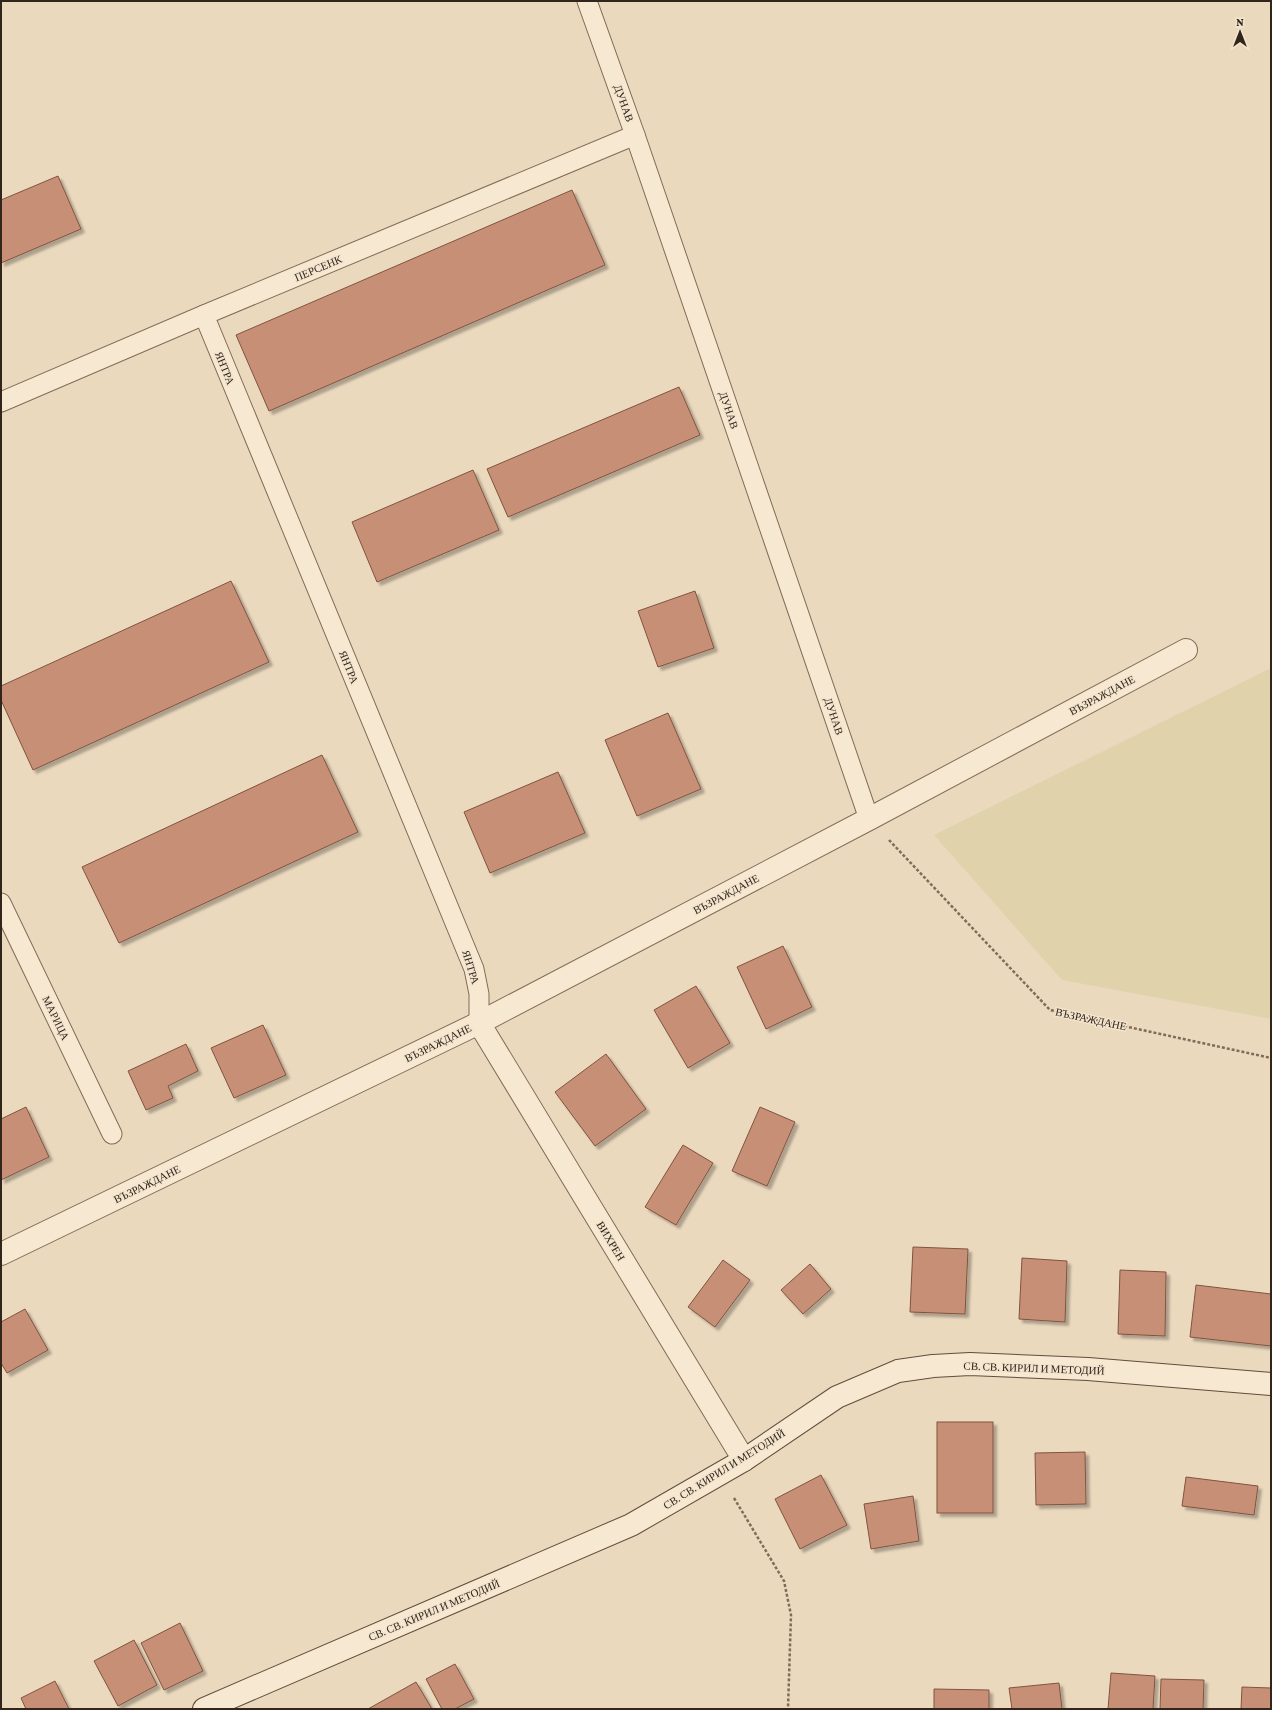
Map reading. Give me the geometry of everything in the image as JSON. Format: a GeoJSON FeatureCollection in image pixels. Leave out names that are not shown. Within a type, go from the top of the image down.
{"type":"FeatureCollection","features":[{"type":"Feature","properties":{"kind":"street","name":"ВЪЗРАЖДАНЕ"},"geometry":{"type":"LineString","coordinates":[[1,1254],[479,1023],[869,819],[1186,650]]}},
{"type":"Feature","properties":{"kind":"street","name":"ВИХРЕН"},"geometry":{"type":"LineString","coordinates":[[479,1023],[744,1460]]}},
{"type":"Feature","properties":{"kind":"street","name":"СВ. СВ. КИРИЛ И МЕТОДИЙ"},"geometry":{"type":"LineString","coordinates":[[204,1709],[631,1526],[744,1460],[837,1397],[898,1371],[933,1366],[970,1364],[1088,1369],[1271,1384]]}},
{"type":"Feature","properties":{"kind":"lane","name":"ДУНАВ"},"geometry":{"type":"LineString","coordinates":[[587,1],[635,135],[869,819]]}},
{"type":"Feature","properties":{"kind":"lane","name":"ПЕРСЕНК"},"geometry":{"type":"LineString","coordinates":[[1,402],[204,315],[635,135]]}},
{"type":"Feature","properties":{"kind":"lane","name":"ЯНТРА"},"geometry":{"type":"LineString","coordinates":[[204,315],[474,969],[479,994],[479,1023]]}},
{"type":"Feature","properties":{"kind":"lane","name":"МАРИЦА"},"geometry":{"type":"LineString","coordinates":[[1,903],[112,1134]]}},
{"type":"Feature","properties":{"kind":"path","name":"ВЪЗРАЖДАНЕ"},"geometry":{"type":"LineString","coordinates":[[869,819],[1050,1010],[1271,1058]]}},
{"type":"Feature","properties":{"kind":"path"},"geometry":{"type":"LineString","coordinates":[[720,1474],[784,1581],[791,1615],[788,1709]]}},
{"type":"Feature","properties":{"kind":"shaded area"},"geometry":{"type":"Polygon","coordinates":[[[1271,668],[1271,1019],[1062,980],[934,835],[1271,668]]]}},
{"type":"Feature","properties":{"kind":"building"},"geometry":{"type":"Polygon","coordinates":[[[58,176],[81,229],[1,263],[1,200],[58,176]]]}},
{"type":"Feature","properties":{"kind":"building"},"geometry":{"type":"Polygon","coordinates":[[[572,190],[605,265],[269,411],[236,335],[572,190]]]}},
{"type":"Feature","properties":{"kind":"building"},"geometry":{"type":"Polygon","coordinates":[[[679,387],[700,435],[508,517],[487,469],[679,387]]]}},
{"type":"Feature","properties":{"kind":"building"},"geometry":{"type":"Polygon","coordinates":[[[473,470],[499,530],[377,582],[352,522],[473,470]]]}},
{"type":"Feature","properties":{"kind":"building"},"geometry":{"type":"Polygon","coordinates":[[[231,581],[269,662],[33,770],[1,700],[1,686],[231,581]]]}},
{"type":"Feature","properties":{"kind":"building"},"geometry":{"type":"Polygon","coordinates":[[[695,591],[714,648],[658,667],[638,611],[695,591]]]}},
{"type":"Feature","properties":{"kind":"building"},"geometry":{"type":"Polygon","coordinates":[[[668,713],[701,789],[637,816],[605,740],[668,713]]]}},
{"type":"Feature","properties":{"kind":"building"},"geometry":{"type":"Polygon","coordinates":[[[322,755],[358,832],[119,943],[82,867],[322,755]]]}},
{"type":"Feature","properties":{"kind":"building"},"geometry":{"type":"Polygon","coordinates":[[[558,772],[585,833],[490,873],[464,812],[558,772]]]}},
{"type":"Feature","properties":{"kind":"building"},"geometry":{"type":"Polygon","coordinates":[[[783,946],[812,1007],[766,1029],[737,967],[783,946]]]}},
{"type":"Feature","properties":{"kind":"building"},"geometry":{"type":"Polygon","coordinates":[[[696,986],[730,1043],[688,1068],[654,1010],[696,986]]]}},
{"type":"Feature","properties":{"kind":"building"},"geometry":{"type":"Polygon","coordinates":[[[263,1025],[286,1075],[234,1098],[211,1048],[263,1025]]]}},
{"type":"Feature","properties":{"kind":"building"},"geometry":{"type":"Polygon","coordinates":[[[186,1044],[198,1071],[168,1086],[173,1098],[146,1110],[128,1071],[186,1044]]]}},
{"type":"Feature","properties":{"kind":"building"},"geometry":{"type":"Polygon","coordinates":[[[606,1054],[646,1109],[595,1146],[555,1092],[606,1054]]]}},
{"type":"Feature","properties":{"kind":"building"},"geometry":{"type":"Polygon","coordinates":[[[26,1107],[49,1157],[1,1180],[1,1119],[26,1107]]]}},
{"type":"Feature","properties":{"kind":"building"},"geometry":{"type":"Polygon","coordinates":[[[760,1107],[795,1122],[767,1186],[732,1171],[760,1107]]]}},
{"type":"Feature","properties":{"kind":"building"},"geometry":{"type":"Polygon","coordinates":[[[683,1145],[713,1163],[676,1225],[645,1207],[683,1145]]]}},
{"type":"Feature","properties":{"kind":"building"},"geometry":{"type":"Polygon","coordinates":[[[913,1247],[968,1249],[965,1314],[910,1312],[913,1247]]]}},
{"type":"Feature","properties":{"kind":"building"},"geometry":{"type":"Polygon","coordinates":[[[1022,1258],[1067,1261],[1065,1322],[1019,1319],[1022,1258]]]}},
{"type":"Feature","properties":{"kind":"building"},"geometry":{"type":"Polygon","coordinates":[[[723,1260],[750,1280],[715,1327],[688,1307],[723,1260]]]}},
{"type":"Feature","properties":{"kind":"building"},"geometry":{"type":"Polygon","coordinates":[[[810,1264],[831,1289],[803,1314],[781,1290],[810,1264]]]}},
{"type":"Feature","properties":{"kind":"building"},"geometry":{"type":"Polygon","coordinates":[[[1120,1270],[1166,1272],[1165,1336],[1118,1334],[1120,1270]]]}},
{"type":"Feature","properties":{"kind":"building"},"geometry":{"type":"Polygon","coordinates":[[[1196,1285],[1271,1294],[1271,1346],[1190,1337],[1196,1285]]]}},
{"type":"Feature","properties":{"kind":"building"},"geometry":{"type":"Polygon","coordinates":[[[25,1309],[48,1350],[7,1373],[1,1363],[1,1322],[25,1309]]]}},
{"type":"Feature","properties":{"kind":"building"},"geometry":{"type":"Polygon","coordinates":[[[937,1422],[993,1422],[993,1513],[937,1513],[937,1422]]]}},
{"type":"Feature","properties":{"kind":"building"},"geometry":{"type":"Polygon","coordinates":[[[1085,1452],[1086,1504],[1036,1505],[1035,1453],[1085,1452]]]}},
{"type":"Feature","properties":{"kind":"building"},"geometry":{"type":"Polygon","coordinates":[[[821,1475],[847,1525],[800,1549],[775,1499],[821,1475]]]}},
{"type":"Feature","properties":{"kind":"building"},"geometry":{"type":"Polygon","coordinates":[[[1186,1477],[1258,1486],[1254,1515],[1182,1506],[1186,1477]]]}},
{"type":"Feature","properties":{"kind":"building"},"geometry":{"type":"Polygon","coordinates":[[[913,1496],[919,1541],[871,1549],[864,1504],[913,1496]]]}},
{"type":"Feature","properties":{"kind":"building"},"geometry":{"type":"Polygon","coordinates":[[[180,1623],[203,1671],[164,1690],[141,1643],[180,1623]]]}},
{"type":"Feature","properties":{"kind":"building"},"geometry":{"type":"Polygon","coordinates":[[[134,1640],[157,1685],[118,1706],[94,1661],[134,1640]]]}},
{"type":"Feature","properties":{"kind":"building"},"geometry":{"type":"Polygon","coordinates":[[[455,1664],[474,1699],[455,1709],[442,1709],[426,1679],[455,1664]]]}},
{"type":"Feature","properties":{"kind":"building"},"geometry":{"type":"Polygon","coordinates":[[[1111,1673],[1155,1676],[1153,1709],[1108,1709],[1111,1673]]]}},
{"type":"Feature","properties":{"kind":"building"},"geometry":{"type":"Polygon","coordinates":[[[1161,1679],[1204,1680],[1203,1709],[1160,1709],[1161,1679]]]}},
{"type":"Feature","properties":{"kind":"building"},"geometry":{"type":"Polygon","coordinates":[[[55,1681],[69,1709],[26,1709],[21,1698],[55,1681]]]}},
{"type":"Feature","properties":{"kind":"building"},"geometry":{"type":"Polygon","coordinates":[[[416,1682],[432,1709],[368,1709],[416,1682]]]}},
{"type":"Feature","properties":{"kind":"building"},"geometry":{"type":"Polygon","coordinates":[[[1059,1683],[1062,1709],[1012,1709],[1009,1688],[1059,1683]]]}},
{"type":"Feature","properties":{"kind":"building"},"geometry":{"type":"Polygon","coordinates":[[[1242,1687],[1271,1688],[1271,1709],[1241,1709],[1242,1687]]]}},
{"type":"Feature","properties":{"kind":"building"},"geometry":{"type":"Polygon","coordinates":[[[934,1689],[989,1690],[989,1709],[934,1709],[934,1689]]]}}]}
